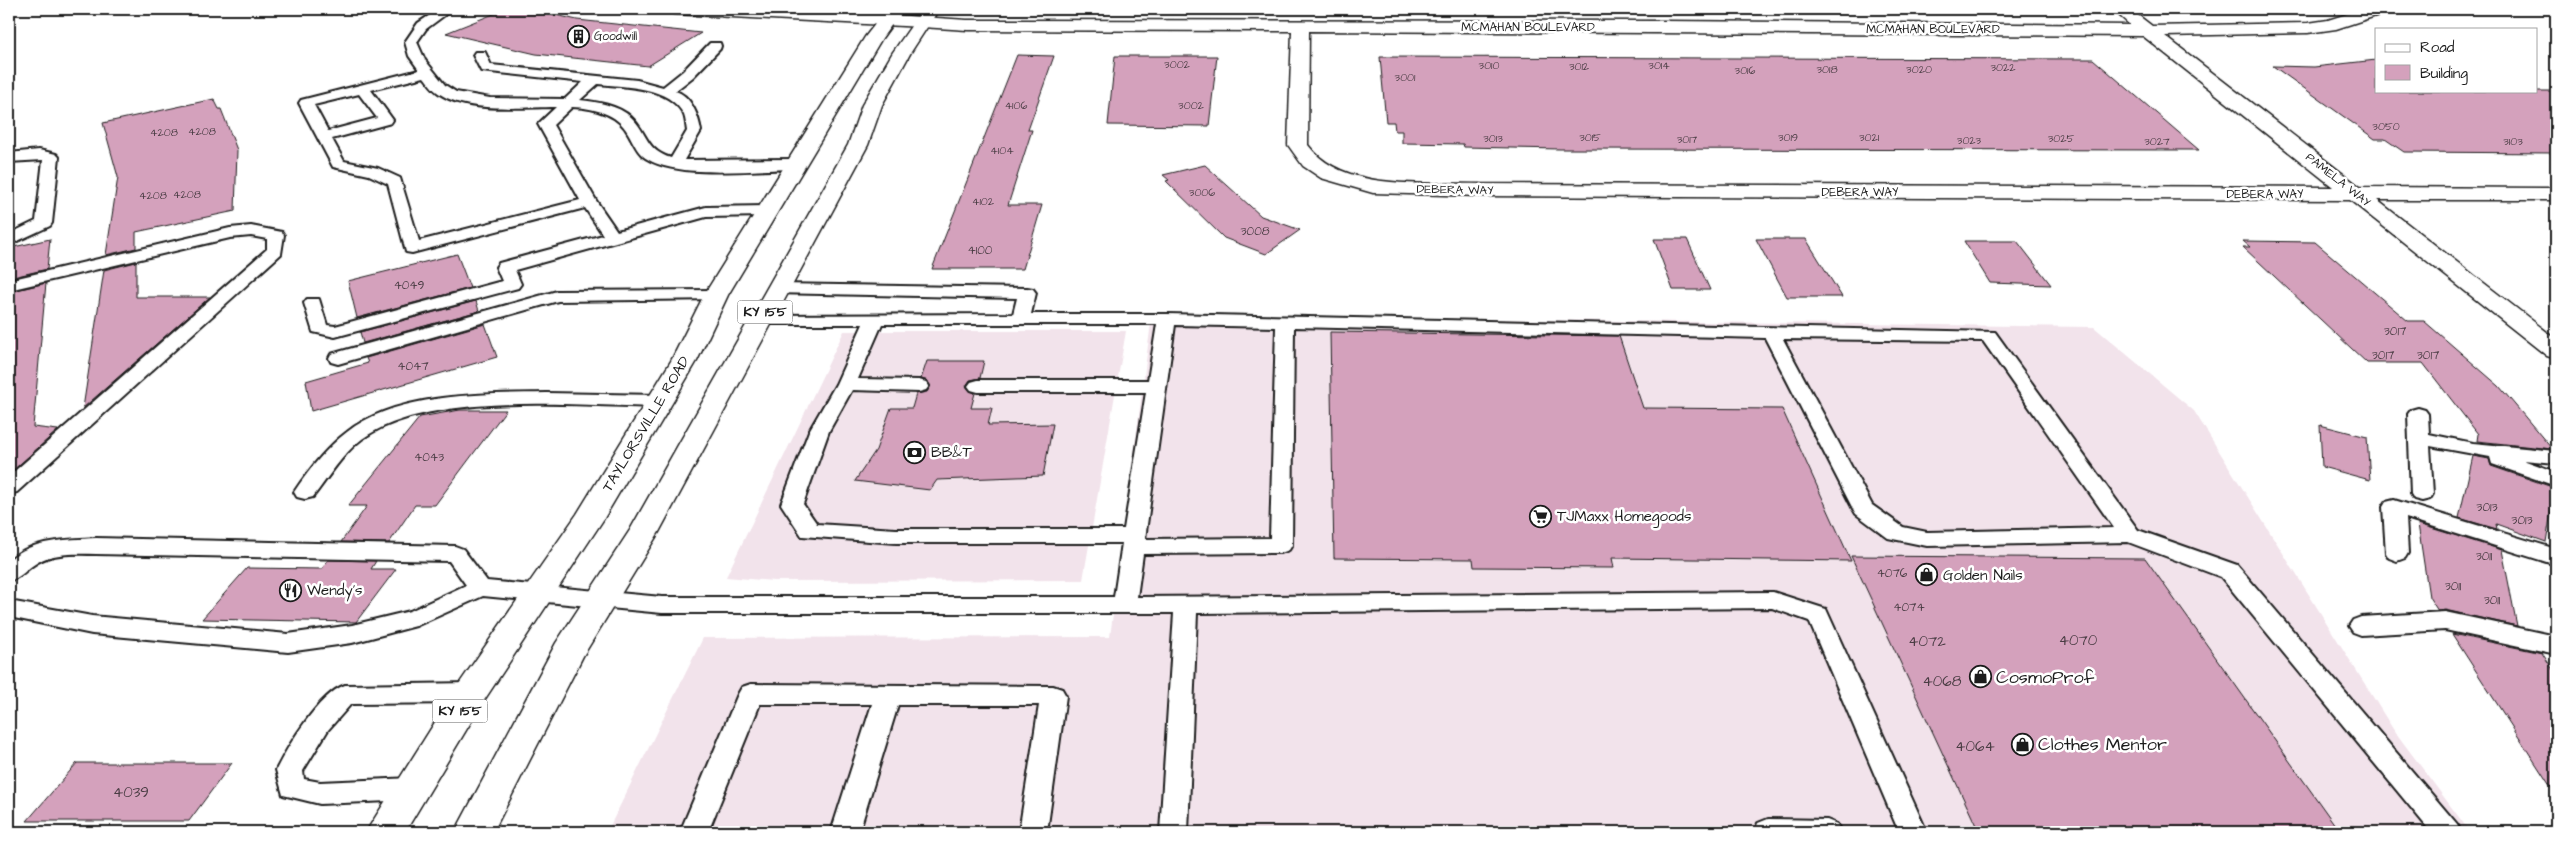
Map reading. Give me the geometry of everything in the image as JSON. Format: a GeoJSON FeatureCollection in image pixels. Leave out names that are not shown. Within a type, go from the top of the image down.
{"type":"FeatureCollection","features":[{"type":"Feature","properties":{"kind":"street","name":"MCMAHAN BOULEVARD"},"geometry":{"type":"LineString","coordinates":[[675,9],[926,15],[967,25],[1663,26],[2149,31],[2308,28],[2330,24],[2379,9]]}},
{"type":"Feature","properties":{"kind":"street"},"geometry":{"type":"LineString","coordinates":[[1653,9],[1663,26]]}},
{"type":"Feature","properties":{"kind":"street","name":"PAMELA WAY"},"geometry":{"type":"LineString","coordinates":[[2120,9],[2555,348]]}},
{"type":"Feature","properties":{"kind":"street","name":"TAYLORSVILLE ROAD"},"geometry":{"type":"LineString","coordinates":[[385,832],[471,693],[588,520],[684,361],[716,295],[891,14]]}},
{"type":"Feature","properties":{"kind":"street","name":"KY 155"},"geometry":{"type":"LineString","coordinates":[[474,832],[568,652],[644,532],[858,145],[872,105],[926,15]]}},
{"type":"Feature","properties":{"kind":"street","name":"DEBERA WAY"},"geometry":{"type":"LineString","coordinates":[[1301,26],[1298,145],[1310,162],[1328,174],[1373,187],[1481,190],[2358,195],[2556,194]]}},
{"type":"Feature","properties":{"kind":"lane"},"geometry":{"type":"LineString","coordinates":[[447,9],[422,26],[411,42],[413,53],[427,72],[444,91],[456,97],[509,105],[567,103],[609,110],[628,120],[638,134],[643,148],[654,157],[675,163],[797,164]]}},
{"type":"Feature","properties":{"kind":"lane"},"geometry":{"type":"LineString","coordinates":[[664,92],[688,74],[715,46]]}},
{"type":"Feature","properties":{"kind":"lane"},"geometry":{"type":"LineString","coordinates":[[480,56],[486,68],[637,84],[675,95],[691,115],[694,131],[675,163]]}},
{"type":"Feature","properties":{"kind":"lane"},"geometry":{"type":"LineString","coordinates":[[427,72],[306,103],[338,164],[373,171],[395,181],[412,248],[589,202]]}},
{"type":"Feature","properties":{"kind":"lane"},"geometry":{"type":"LineString","coordinates":[[595,79],[547,121],[546,129],[589,202],[613,237]]}},
{"type":"Feature","properties":{"kind":"lane"},"geometry":{"type":"LineString","coordinates":[[324,137],[386,120],[363,89]]}},
{"type":"Feature","properties":{"kind":"lane"},"geometry":{"type":"LineString","coordinates":[[9,157],[39,154],[51,157],[44,222],[9,240]]}},
{"type":"Feature","properties":{"kind":"lane"},"geometry":{"type":"LineString","coordinates":[[313,303],[319,328],[335,332],[512,284],[504,267],[706,212],[767,211]]}},
{"type":"Feature","properties":{"kind":"lane"},"geometry":{"type":"LineString","coordinates":[[9,285],[230,233],[251,231],[276,235],[275,250],[9,487]]}},
{"type":"Feature","properties":{"kind":"lane"},"geometry":{"type":"LineString","coordinates":[[778,289],[1027,292],[1021,319]]}},
{"type":"Feature","properties":{"kind":"lane"},"geometry":{"type":"LineString","coordinates":[[338,358],[557,296],[716,295]]}},
{"type":"Feature","properties":{"kind":"lane"},"geometry":{"type":"LineString","coordinates":[[761,319],[1167,320],[1988,336],[2130,535]]}},
{"type":"Feature","properties":{"kind":"lane"},"geometry":{"type":"LineString","coordinates":[[875,319],[846,384],[819,432],[792,504],[810,531],[896,536],[1280,545],[1285,322]]}},
{"type":"Feature","properties":{"kind":"lane"},"geometry":{"type":"LineString","coordinates":[[1124,605],[1167,320]]}},
{"type":"Feature","properties":{"kind":"lane"},"geometry":{"type":"LineString","coordinates":[[1771,333],[1864,510],[1896,533],[1927,539],[2130,535],[2229,571],[2447,832]]}},
{"type":"Feature","properties":{"kind":"lane"},"geometry":{"type":"LineString","coordinates":[[846,384],[919,386]]}},
{"type":"Feature","properties":{"kind":"lane"},"geometry":{"type":"LineString","coordinates":[[978,386],[1157,386]]}},
{"type":"Feature","properties":{"kind":"lane"},"geometry":{"type":"LineString","coordinates":[[305,492],[355,435],[375,423],[411,410],[479,400],[660,401]]}},
{"type":"Feature","properties":{"kind":"lane"},"geometry":{"type":"LineString","coordinates":[[2418,414],[2422,494]]}},
{"type":"Feature","properties":{"kind":"lane"},"geometry":{"type":"LineString","coordinates":[[2420,438],[2473,449],[2556,456]]}},
{"type":"Feature","properties":{"kind":"lane"},"geometry":{"type":"LineString","coordinates":[[2473,449],[2556,479]]}},
{"type":"Feature","properties":{"kind":"lane"},"geometry":{"type":"LineString","coordinates":[[2398,553],[2394,507],[2556,557]]}},
{"type":"Feature","properties":{"kind":"lane"},"geometry":{"type":"LineString","coordinates":[[9,573],[17,564],[43,549],[96,546],[455,554],[480,588]]}},
{"type":"Feature","properties":{"kind":"lane"},"geometry":{"type":"LineString","coordinates":[[9,609],[92,625],[288,642],[352,634],[416,618],[480,588],[540,592],[662,605],[1124,605],[1773,600],[1818,615],[1913,832]]}},
{"type":"Feature","properties":{"kind":"lane"},"geometry":{"type":"LineString","coordinates":[[1174,832],[1186,604]]}},
{"type":"Feature","properties":{"kind":"lane"},"geometry":{"type":"LineString","coordinates":[[2361,626],[2446,622],[2556,645]]}},
{"type":"Feature","properties":{"kind":"lane"},"geometry":{"type":"LineString","coordinates":[[412,789],[320,793],[293,787],[289,770],[319,723],[345,696],[471,693]]}},
{"type":"Feature","properties":{"kind":"lane"},"geometry":{"type":"LineString","coordinates":[[694,832],[751,694],[1053,696],[1034,832]]}},
{"type":"Feature","properties":{"kind":"lane"},"geometry":{"type":"LineString","coordinates":[[845,832],[888,695]]}},
{"type":"Feature","properties":{"kind":"lane"},"geometry":{"type":"LineString","coordinates":[[1768,831],[1827,832]]}},
{"type":"Feature","properties":{"kind":"shaded area"},"geometry":{"type":"Polygon","coordinates":[[[1152,315],[2094,327],[2194,411],[2393,729],[2470,832],[607,832],[703,638],[1110,637],[1152,315]]]}},
{"type":"Feature","properties":{"kind":"shaded area"},"geometry":{"type":"Polygon","coordinates":[[[844,331],[1126,331],[1083,580],[774,581],[726,577],[844,331]]]}},
{"type":"Feature","properties":{"kind":"building","name":"Goodwill"},"geometry":{"type":"Polygon","coordinates":[[[506,9],[531,9],[577,20],[701,33],[648,66],[536,54],[446,33],[506,9]]]}},
{"type":"Feature","properties":{"kind":"building"},"geometry":{"type":"Polygon","coordinates":[[[1017,55],[1054,56],[1028,130],[1032,130],[1008,205],[1042,205],[1023,269],[932,269],[1017,55]]]}},
{"type":"Feature","properties":{"kind":"building"},"geometry":{"type":"Polygon","coordinates":[[[1115,56],[1217,56],[1209,126],[1108,125],[1115,56]]]}},
{"type":"Feature","properties":{"kind":"building"},"geometry":{"type":"Polygon","coordinates":[[[1380,57],[2093,59],[2199,150],[1560,149],[1464,147],[1463,144],[1402,143],[1402,131],[1395,131],[1394,122],[1386,122],[1380,57]]]}},
{"type":"Feature","properties":{"kind":"building"},"geometry":{"type":"Polygon","coordinates":[[[2375,60],[2375,92],[2556,91],[2556,153],[2404,152],[2385,139],[2375,139],[2273,66],[2314,67],[2375,60]]]}},
{"type":"Feature","properties":{"kind":"building"},"geometry":{"type":"Polygon","coordinates":[[[214,99],[219,109],[221,109],[237,150],[235,211],[136,232],[136,248],[106,255],[118,177],[103,123],[214,99]]]}},
{"type":"Feature","properties":{"kind":"building"},"geometry":{"type":"Polygon","coordinates":[[[1205,165],[1261,216],[1300,230],[1266,254],[1224,238],[1166,181],[1169,180],[1163,175],[1205,165]]]}},
{"type":"Feature","properties":{"kind":"building"},"geometry":{"type":"Polygon","coordinates":[[[50,239],[47,269],[9,278],[9,248],[50,239]]]}},
{"type":"Feature","properties":{"kind":"building"},"geometry":{"type":"Polygon","coordinates":[[[1654,239],[1687,239],[1710,290],[1673,290],[1654,239]]]}},
{"type":"Feature","properties":{"kind":"building"},"geometry":{"type":"Polygon","coordinates":[[[1756,239],[1806,239],[1842,297],[1787,297],[1756,239]]]}},
{"type":"Feature","properties":{"kind":"building"},"geometry":{"type":"Polygon","coordinates":[[[1964,241],[2017,241],[2051,285],[1990,283],[1964,241]]]}},
{"type":"Feature","properties":{"kind":"building"},"geometry":{"type":"Polygon","coordinates":[[[2243,241],[2315,242],[2408,321],[2424,321],[2499,386],[2552,449],[2477,441],[2478,434],[2423,363],[2367,363],[2243,247],[2250,247],[2243,241]]]}},
{"type":"Feature","properties":{"kind":"building"},"geometry":{"type":"Polygon","coordinates":[[[457,254],[470,288],[357,318],[348,281],[457,254]]]}},
{"type":"Feature","properties":{"kind":"building"},"geometry":{"type":"Polygon","coordinates":[[[136,262],[136,297],[210,297],[83,408],[104,270],[136,262]]]}},
{"type":"Feature","properties":{"kind":"building"},"geometry":{"type":"Polygon","coordinates":[[[46,283],[33,427],[58,430],[9,474],[9,292],[46,283]]]}},
{"type":"Feature","properties":{"kind":"building"},"geometry":{"type":"Polygon","coordinates":[[[476,301],[479,311],[363,343],[360,332],[476,301]]]}},
{"type":"Feature","properties":{"kind":"building"},"geometry":{"type":"Polygon","coordinates":[[[485,324],[497,357],[311,411],[306,381],[368,363],[366,358],[485,324]]]}},
{"type":"Feature","properties":{"kind":"building"},"geometry":{"type":"Polygon","coordinates":[[[1330,332],[1619,336],[1643,408],[1782,409],[1851,561],[1612,558],[1614,568],[1474,567],[1473,559],[1334,558],[1330,332]]]}},
{"type":"Feature","properties":{"kind":"building"},"geometry":{"type":"Polygon","coordinates":[[[927,361],[984,361],[980,378],[970,380],[966,386],[975,393],[971,408],[992,408],[988,425],[1053,424],[1043,476],[937,480],[930,490],[855,481],[876,450],[891,408],[912,408],[916,394],[927,392],[930,387],[928,381],[921,379],[927,361]]]}},
{"type":"Feature","properties":{"kind":"building"},"geometry":{"type":"Polygon","coordinates":[[[460,410],[506,410],[435,505],[415,505],[389,543],[341,542],[367,506],[348,506],[420,417],[460,410]]]}},
{"type":"Feature","properties":{"kind":"building"},"geometry":{"type":"Polygon","coordinates":[[[2320,425],[2367,437],[2370,480],[2322,467],[2320,425]]]}},
{"type":"Feature","properties":{"kind":"building"},"geometry":{"type":"Polygon","coordinates":[[[2473,456],[2489,459],[2491,466],[2555,488],[2546,542],[2496,524],[2497,529],[2459,518],[2473,456]]]}},
{"type":"Feature","properties":{"kind":"building"},"geometry":{"type":"Polygon","coordinates":[[[2418,524],[2502,550],[2517,626],[2445,610],[2438,611],[2429,597],[2418,524]]]}},
{"type":"Feature","properties":{"kind":"building"},"geometry":{"type":"Polygon","coordinates":[[[1851,556],[2145,558],[2340,832],[1979,832],[1851,556]]]}},
{"type":"Feature","properties":{"kind":"building"},"geometry":{"type":"Polygon","coordinates":[[[328,560],[376,561],[371,569],[396,569],[356,622],[202,619],[247,568],[322,569],[328,560]]]}},
{"type":"Feature","properties":{"kind":"building"},"geometry":{"type":"Polygon","coordinates":[[[2452,634],[2542,653],[2556,674],[2556,795],[2452,634]]]}},
{"type":"Feature","properties":{"kind":"building"},"geometry":{"type":"Polygon","coordinates":[[[77,763],[232,763],[189,821],[27,821],[77,763]]]}},
{"type":"Feature","properties":{"kind":"place","name":"Goodwill"},"geometry":{"type":"Point","coordinates":[578,36]}},
{"type":"Feature","properties":{"kind":"place","name":"BB&T"},"geometry":{"type":"Point","coordinates":[915,452]}},
{"type":"Feature","properties":{"kind":"place","name":"TJMaxx Homegoods"},"geometry":{"type":"Point","coordinates":[1541,516]}},
{"type":"Feature","properties":{"kind":"place","name":"Golden Nails"},"geometry":{"type":"Point","coordinates":[1927,575]}},
{"type":"Feature","properties":{"kind":"place","name":"Wendy's"},"geometry":{"type":"Point","coordinates":[291,590]}},
{"type":"Feature","properties":{"kind":"place","name":"CosmoProf"},"geometry":{"type":"Point","coordinates":[1980,677]}},
{"type":"Feature","properties":{"kind":"place","name":"Clothes Mentor"},"geometry":{"type":"Point","coordinates":[2022,744]}}]}
